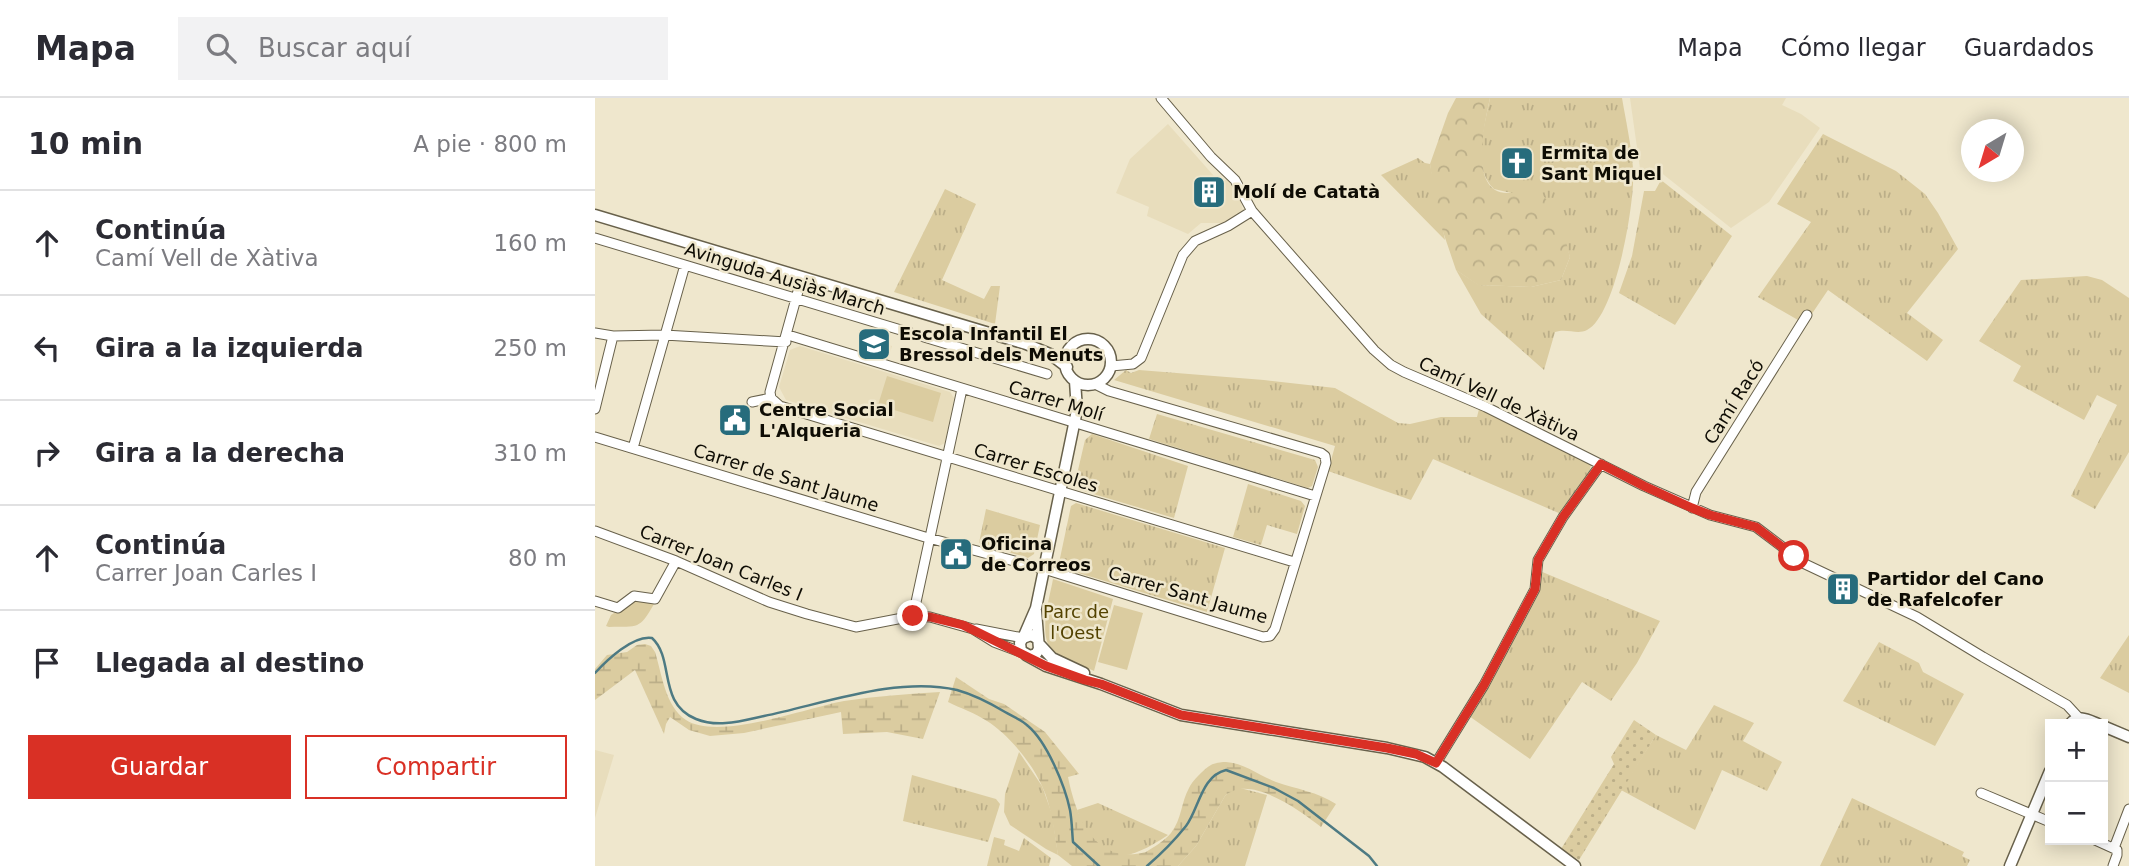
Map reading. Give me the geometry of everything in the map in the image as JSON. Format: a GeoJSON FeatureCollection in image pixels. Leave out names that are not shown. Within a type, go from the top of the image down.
{"type":"FeatureCollection","features":[{"type":"Feature","properties":{"kind":"street","name":"Camí Vell de Xàtiva"},"geometry":{"type":"LineString","coordinates":[[1161,98],[1202,148],[1235,180],[1252,211],[1374,350],[1391,365],[1486,407],[1692,508],[1756,527],[1805,564],[1907,611],[2067,705],[2073,719]]}},
{"type":"Feature","properties":{"kind":"street"},"geometry":{"type":"LineString","coordinates":[[1111,366],[1133,364],[1141,358],[1183,255],[1195,240],[1228,226],[1252,211]]}},
{"type":"Feature","properties":{"kind":"street"},"geometry":{"type":"LineString","coordinates":[[595,215],[1026,344],[1050,354],[1067,367]]}},
{"type":"Feature","properties":{"kind":"street","name":"Avinguda Ausiàs March"},"geometry":{"type":"LineString","coordinates":[[595,239],[1047,374]]}},
{"type":"Feature","properties":{"kind":"street"},"geometry":{"type":"LineString","coordinates":[[633,448],[685,265]]}},
{"type":"Feature","properties":{"kind":"street"},"geometry":{"type":"LineString","coordinates":[[751,402],[771,398],[770,392],[787,339],[802,277]]}},
{"type":"Feature","properties":{"kind":"street","name":"Camí Racó"},"geometry":{"type":"LineString","coordinates":[[1692,508],[1696,492],[1807,315]]}},
{"type":"Feature","properties":{"kind":"street","name":"Carrer Molí"},"geometry":{"type":"LineString","coordinates":[[595,333],[613,336],[787,339],[1074,422],[1315,496]]}},
{"type":"Feature","properties":{"kind":"street"},"geometry":{"type":"LineString","coordinates":[[595,410],[613,336]]}},
{"type":"Feature","properties":{"kind":"street"},"geometry":{"type":"LineString","coordinates":[[1077,410],[1094,384],[1105,377],[1111,366],[1107,349],[1097,341],[1079,341],[1069,349],[1066,362],[1068,373],[1075,380],[1083,384],[1094,384],[1109,391],[1321,453],[1327,463],[1294,562]]}},
{"type":"Feature","properties":{"kind":"street"},"geometry":{"type":"LineString","coordinates":[[1026,344],[1069,349]]}},
{"type":"Feature","properties":{"kind":"street"},"geometry":{"type":"LineString","coordinates":[[1075,380],[1077,410],[1036,608],[1020,646],[1025,654],[1046,666],[1181,715],[1416,754],[1436,763],[1575,866]]}},
{"type":"Feature","properties":{"kind":"street"},"geometry":{"type":"LineString","coordinates":[[913,616],[962,389]]}},
{"type":"Feature","properties":{"kind":"street","name":"Carrer Escoles"},"geometry":{"type":"LineString","coordinates":[[771,398],[780,405],[1294,562]]}},
{"type":"Feature","properties":{"kind":"street","name":"Carrer de Sant Jaume"},"geometry":{"type":"LineString","coordinates":[[595,437],[930,538]]}},
{"type":"Feature","properties":{"kind":"street"},"geometry":{"type":"LineString","coordinates":[[1436,763],[1484,685],[1535,589],[1538,560],[1563,517],[1601,464]]}},
{"type":"Feature","properties":{"kind":"street","name":"Carrer Joan Carles I"},"geometry":{"type":"LineString","coordinates":[[595,531],[676,561],[779,606],[851,626],[872,625],[913,616],[1023,638]]}},
{"type":"Feature","properties":{"kind":"street","name":"Carrer Sant Jaume"},"geometry":{"type":"LineString","coordinates":[[930,538],[1044,569],[1263,637],[1274,633],[1294,562]]}},
{"type":"Feature","properties":{"kind":"street"},"geometry":{"type":"LineString","coordinates":[[595,601],[618,608],[634,596],[655,599],[676,561]]}},
{"type":"Feature","properties":{"kind":"street"},"geometry":{"type":"LineString","coordinates":[[1025,654],[1036,654],[1039,642],[1036,608]]}},
{"type":"Feature","properties":{"kind":"street","name":"Carrer Joan Carles I"},"geometry":{"type":"LineString","coordinates":[[973,629],[994,642],[1025,654]]}},
{"type":"Feature","properties":{"kind":"street"},"geometry":{"type":"LineString","coordinates":[[1023,638],[1031,635],[1052,657],[1101,684]]}},
{"type":"Feature","properties":{"kind":"street"},"geometry":{"type":"LineString","coordinates":[[2108,728],[2129,737]]}},
{"type":"Feature","properties":{"kind":"street"},"geometry":{"type":"LineString","coordinates":[[2010,866],[2045,782]]}},
{"type":"Feature","properties":{"kind":"street"},"geometry":{"type":"LineString","coordinates":[[1981,793],[2045,820]]}},
{"type":"Feature","properties":{"kind":"street"},"geometry":{"type":"LineString","coordinates":[[2111,846],[2129,809]]}},
{"type":"Feature","properties":{"kind":"street"},"geometry":{"type":"LineString","coordinates":[[2108,845],[2118,853],[2115,863]]}},
{"type":"Feature","properties":{"kind":"shaded area"},"geometry":{"type":"Polygon","coordinates":[[[1630,98],[1786,98],[1782,105],[1801,114],[1820,128],[1769,202],[1731,228],[1659,171],[1641,176],[1630,98]]]}},
{"type":"Feature","properties":{"kind":"shaded area"},"geometry":{"type":"Polygon","coordinates":[[[1168,124],[1221,184],[1227,179],[1238,192],[1243,210],[1223,223],[1201,223],[1188,234],[1147,216],[1149,207],[1116,193],[1130,159],[1168,124]]]}},
{"type":"Feature","properties":{"kind":"shaded area","name":"Escola Infantil El Bressol dels Menuts"},"geometry":{"type":"Polygon","coordinates":[[[865,331],[875,334],[874,340],[892,346],[888,359],[860,350],[865,331]]]}},
{"type":"Feature","properties":{"kind":"shaded area"},"geometry":{"type":"Polygon","coordinates":[[[800,346],[950,392],[954,398],[945,443],[939,446],[786,400],[779,387],[790,350],[800,346]]]}},
{"type":"Feature","properties":{"kind":"shaded area"},"geometry":{"type":"Polygon","coordinates":[[[595,750],[614,755],[595,818],[595,750]]]}},
{"type":"Feature","properties":{"kind":"green space"},"geometry":{"type":"Polygon","coordinates":[[[1456,98],[1490,98],[1483,139],[1483,171],[1488,183],[1497,191],[1510,193],[1532,188],[1547,200],[1562,227],[1570,257],[1561,280],[1531,287],[1478,285],[1456,270],[1437,214],[1430,164],[1456,98]]]}},
{"type":"Feature","properties":{"kind":"green space"},"geometry":{"type":"Polygon","coordinates":[[[1490,98],[1622,98],[1631,150],[1633,183],[1627,229],[1615,281],[1607,303],[1587,330],[1555,332],[1544,370],[1481,314],[1456,270],[1479,285],[1531,287],[1561,280],[1570,257],[1556,216],[1511,193],[1494,189],[1487,180],[1481,158],[1490,98]]]}},
{"type":"Feature","properties":{"kind":"green space"},"geometry":{"type":"Polygon","coordinates":[[[1823,134],[1896,171],[1925,194],[1958,249],[1907,313],[1943,340],[1927,361],[1828,290],[1805,324],[1758,297],[1811,222],[1777,204],[1823,134]]]}},
{"type":"Feature","properties":{"kind":"green space"},"geometry":{"type":"Polygon","coordinates":[[[1418,158],[1430,164],[1445,240],[1381,175],[1418,158]]]}},
{"type":"Feature","properties":{"kind":"green space"},"geometry":{"type":"Polygon","coordinates":[[[1661,180],[1732,236],[1675,325],[1619,293],[1632,256],[1644,191],[1655,191],[1661,180]]]}},
{"type":"Feature","properties":{"kind":"green space"},"geometry":{"type":"Polygon","coordinates":[[[945,189],[976,204],[942,280],[984,299],[991,286],[1000,286],[995,324],[894,292],[945,189]]]}},
{"type":"Feature","properties":{"kind":"green space"},"geometry":{"type":"Polygon","coordinates":[[[2087,276],[2102,280],[2129,298],[2129,452],[2095,509],[2071,496],[2117,405],[2097,395],[2084,420],[2013,381],[2021,366],[1979,341],[2021,280],[2087,276]]]}},
{"type":"Feature","properties":{"kind":"green space"},"geometry":{"type":"Polygon","coordinates":[[[1126,370],[1131,373],[1139,370],[1335,388],[1398,423],[1410,424],[1441,417],[1477,417],[1479,409],[1530,431],[1591,465],[1588,478],[1561,514],[1433,459],[1411,500],[1328,471],[1335,446],[1114,380],[1126,370]]]}},
{"type":"Feature","properties":{"kind":"green space"},"geometry":{"type":"Polygon","coordinates":[[[887,376],[941,393],[933,422],[878,405],[887,376]]]}},
{"type":"Feature","properties":{"kind":"green space"},"geometry":{"type":"Polygon","coordinates":[[[1157,414],[1315,460],[1318,467],[1312,486],[1308,488],[1149,439],[1157,414]]]}},
{"type":"Feature","properties":{"kind":"green space"},"geometry":{"type":"Polygon","coordinates":[[[1092,434],[1188,466],[1174,518],[1080,490],[1075,483],[1085,440],[1092,434]]]}},
{"type":"Feature","properties":{"kind":"green space"},"geometry":{"type":"Polygon","coordinates":[[[1248,484],[1301,501],[1305,506],[1297,534],[1267,525],[1261,545],[1233,537],[1248,484]]]}},
{"type":"Feature","properties":{"kind":"green space"},"geometry":{"type":"Polygon","coordinates":[[[1076,503],[1225,548],[1207,612],[1062,568],[1059,563],[1071,506],[1076,503]]]}},
{"type":"Feature","properties":{"kind":"green space"},"geometry":{"type":"Polygon","coordinates":[[[986,509],[1040,525],[1034,554],[1028,558],[979,543],[986,509]]]}},
{"type":"Feature","properties":{"kind":"green space"},"geometry":{"type":"Polygon","coordinates":[[[1540,571],[1660,621],[1637,663],[1611,701],[1582,682],[1530,759],[1469,716],[1519,628],[1540,571]]]}},
{"type":"Feature","properties":{"kind":"green space","name":"Parc de l'Oest"},"geometry":{"type":"Polygon","coordinates":[[[1053,579],[1113,599],[1094,671],[1062,657],[1048,645],[1045,627],[1053,579]]]}},
{"type":"Feature","properties":{"kind":"green space"},"geometry":{"type":"Polygon","coordinates":[[[635,599],[654,604],[641,622],[632,626],[606,626],[611,615],[635,599]]]}},
{"type":"Feature","properties":{"kind":"green space"},"geometry":{"type":"Polygon","coordinates":[[[1114,605],[1143,613],[1127,670],[1098,662],[1114,605]]]}},
{"type":"Feature","properties":{"kind":"green space"},"geometry":{"type":"Polygon","coordinates":[[[2129,635],[2129,693],[2100,678],[2129,635]]]}},
{"type":"Feature","properties":{"kind":"green space"},"geometry":{"type":"Polygon","coordinates":[[[1879,642],[1919,663],[1923,672],[1964,694],[1935,746],[1843,701],[1879,642]]]}},
{"type":"Feature","properties":{"kind":"green space"},"geometry":{"type":"Polygon","coordinates":[[[637,645],[651,646],[655,652],[673,707],[686,720],[700,726],[740,725],[844,701],[940,692],[923,739],[887,732],[843,734],[841,712],[744,733],[710,736],[689,730],[670,717],[664,734],[635,670],[595,700],[595,669],[607,655],[627,652],[637,645]]]}},
{"type":"Feature","properties":{"kind":"green space"},"geometry":{"type":"Polygon","coordinates":[[[956,677],[989,699],[1004,704],[1045,732],[1079,774],[1068,777],[1082,821],[1100,844],[1113,852],[1146,852],[1165,839],[1177,822],[1184,799],[1195,779],[1216,763],[1239,765],[1336,804],[1321,827],[1275,797],[1261,791],[1235,790],[1225,796],[1196,846],[1178,866],[1072,866],[1058,855],[1045,794],[1026,759],[995,727],[948,702],[956,677]]]}},
{"type":"Feature","properties":{"kind":"green space"},"geometry":{"type":"Polygon","coordinates":[[[1714,705],[1754,723],[1743,741],[1782,762],[1767,791],[1722,770],[1695,830],[1621,790],[1656,735],[1686,750],[1714,705]]]}},
{"type":"Feature","properties":{"kind":"green space"},"geometry":{"type":"Polygon","coordinates":[[[1634,720],[1656,735],[1579,860],[1561,849],[1614,764],[1611,757],[1634,720]]]}},
{"type":"Feature","properties":{"kind":"green space"},"geometry":{"type":"Polygon","coordinates":[[[1019,752],[1042,786],[1052,814],[1058,855],[1010,825],[1004,812],[1005,794],[1019,752]]]}},
{"type":"Feature","properties":{"kind":"green space"},"geometry":{"type":"Polygon","coordinates":[[[912,775],[996,799],[1000,804],[988,842],[903,821],[912,775]]]}},
{"type":"Feature","properties":{"kind":"green space"},"geometry":{"type":"Polygon","coordinates":[[[1240,788],[1267,795],[1245,866],[1178,866],[1196,846],[1225,796],[1240,788]]]}},
{"type":"Feature","properties":{"kind":"green space"},"geometry":{"type":"Polygon","coordinates":[[[1852,798],[1964,852],[1962,856],[1970,860],[1967,866],[1820,866],[1852,798]]]}},
{"type":"Feature","properties":{"kind":"green space"},"geometry":{"type":"Polygon","coordinates":[[[1098,803],[1168,835],[1137,852],[1112,855],[1102,851],[1084,828],[1077,810],[1098,803]]]}},
{"type":"Feature","properties":{"kind":"green space"},"geometry":{"type":"Polygon","coordinates":[[[994,837],[1005,840],[1004,845],[1019,851],[1024,838],[1051,858],[1049,866],[987,866],[994,837]]]}},
{"type":"Feature","properties":{"kind":"waterway"},"geometry":{"type":"LineString","coordinates":[[595,673],[629,644],[652,638],[663,657],[676,703],[696,719],[713,723],[747,720],[860,693],[910,686],[957,690],[970,694],[1020,720],[1042,742],[1064,789],[1070,810],[1073,842],[1099,866]]}},
{"type":"Feature","properties":{"kind":"waterway"},"geometry":{"type":"LineString","coordinates":[[1147,866],[1186,826],[1211,779],[1226,770],[1274,788],[1298,801],[1369,856],[1377,866]]}},
{"type":"Feature","properties":{"kind":"place","name":"Ermita de Sant Miquel"},"geometry":{"type":"Point","coordinates":[1517,163]}},
{"type":"Feature","properties":{"kind":"place","name":"Molí de Catatà"},"geometry":{"type":"Point","coordinates":[1209,192]}},
{"type":"Feature","properties":{"kind":"place","name":"Escola Infantil El Bressol dels Menuts"},"geometry":{"type":"Point","coordinates":[874,344]}},
{"type":"Feature","properties":{"kind":"place","name":"Centre Social L'Alqueria"},"geometry":{"type":"Point","coordinates":[735,420]}},
{"type":"Feature","properties":{"kind":"place","name":"Oficina de Correos"},"geometry":{"type":"Point","coordinates":[956,554]}},
{"type":"Feature","properties":{"kind":"place","name":"Partidor del Cano de Rafelcofer"},"geometry":{"type":"Point","coordinates":[1843,589]}},
{"type":"Feature","properties":{"kind":"route"},"geometry":{"type":"LineString","coordinates":[[913,616],[963,625],[1046,666],[1181,715],[1387,748],[1426,757],[1436,763],[1484,685],[1535,589],[1538,560],[1563,517],[1601,464],[1692,508],[1756,527],[1794,556]]}}]}
